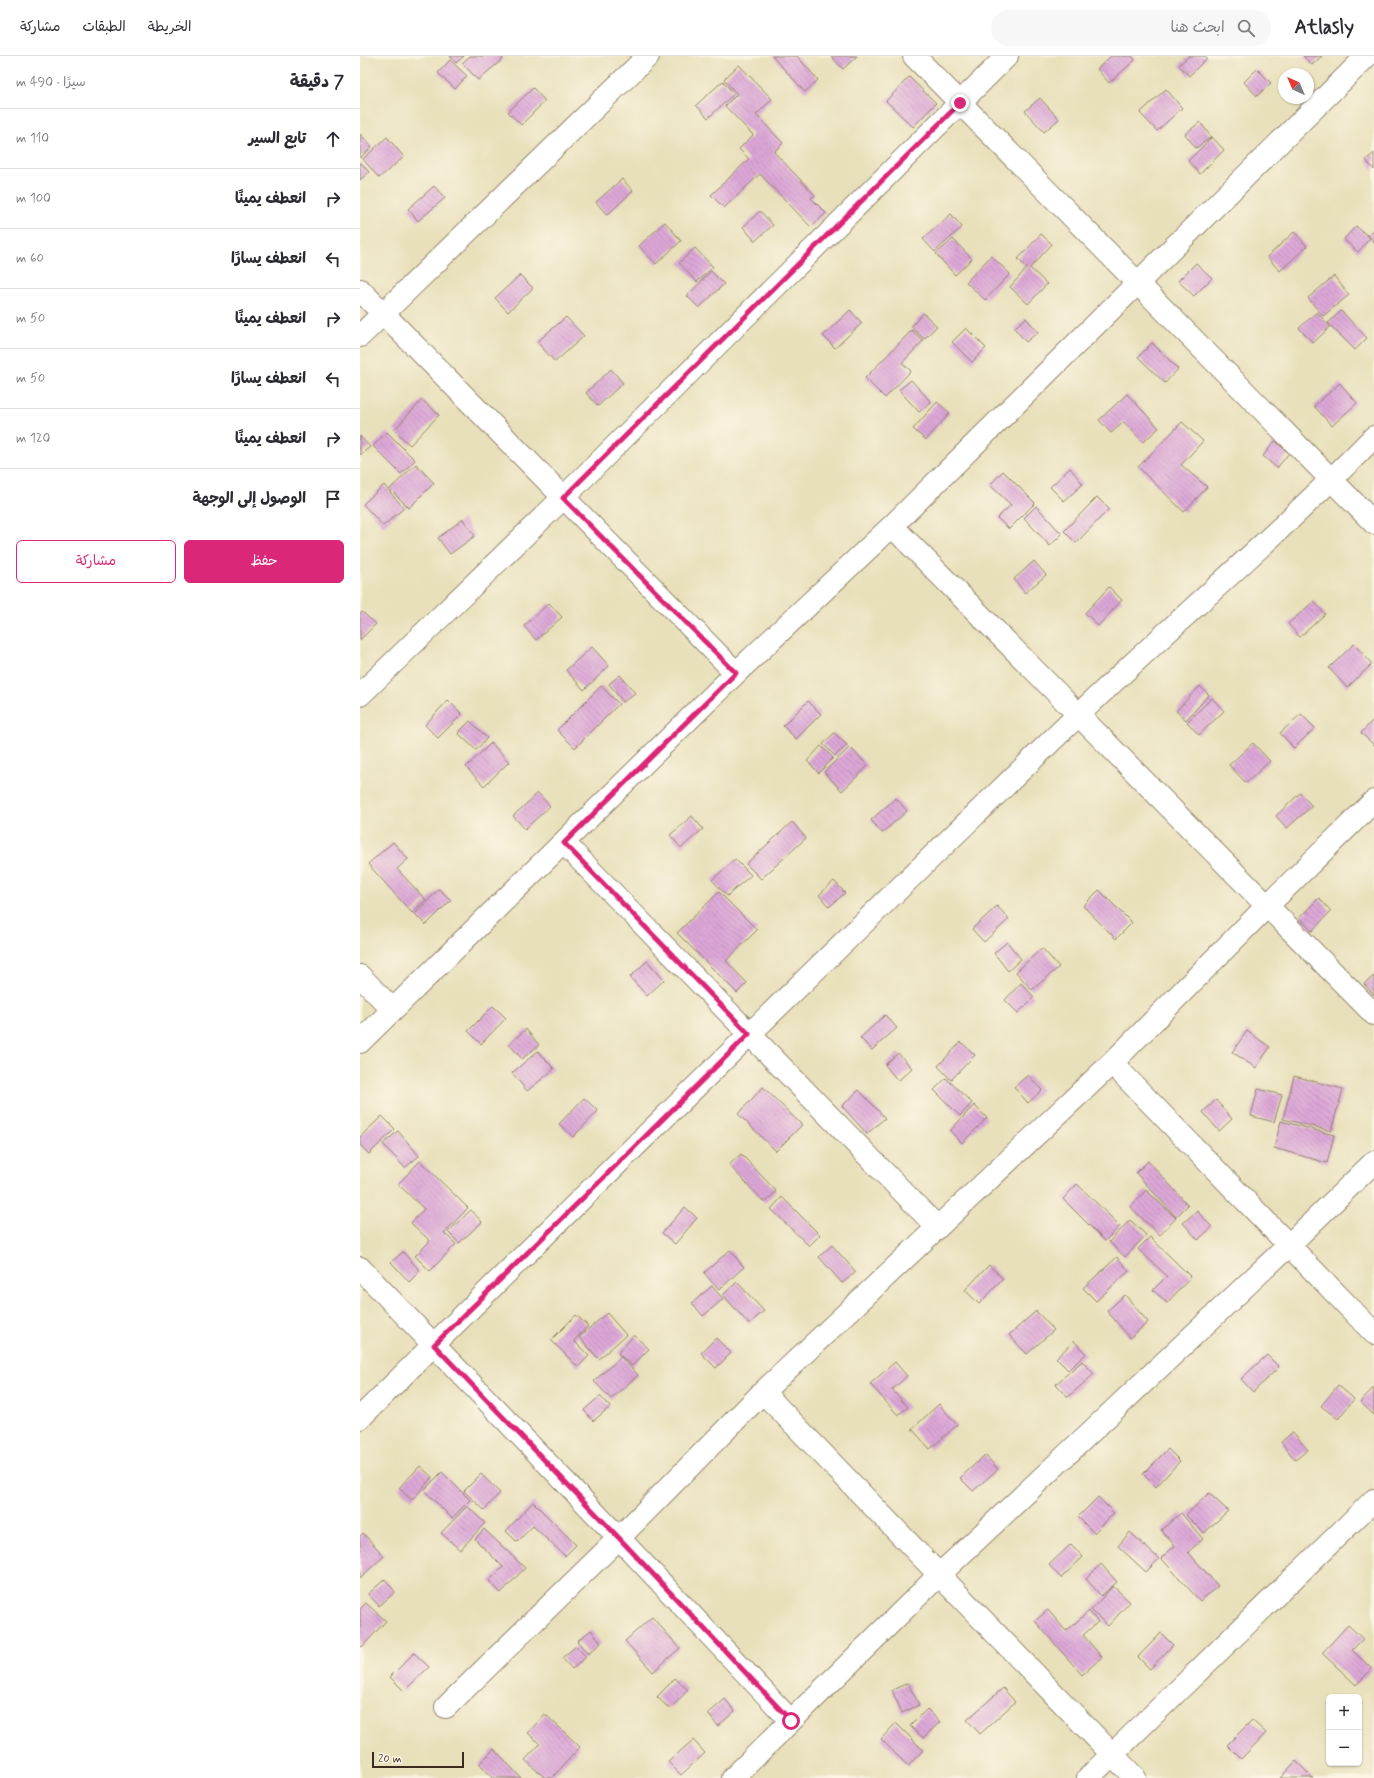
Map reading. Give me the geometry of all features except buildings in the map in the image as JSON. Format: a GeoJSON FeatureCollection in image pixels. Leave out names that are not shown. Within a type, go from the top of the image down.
{"type":"FeatureCollection","features":[{"type":"Feature","properties":{"kind":"street"},"geometry":{"type":"LineString","coordinates":[[360,336],[648,56]]}},
{"type":"Feature","properties":{"kind":"street"},"geometry":{"type":"LineString","coordinates":[[914,56],[1374,523]]}},
{"type":"Feature","properties":{"kind":"street"},"geometry":{"type":"LineString","coordinates":[[360,695],[563,498],[1007,56]]}},
{"type":"Feature","properties":{"kind":"street"},"geometry":{"type":"LineString","coordinates":[[360,1042],[736,673],[892,526],[1367,56]]}},
{"type":"Feature","properties":{"kind":"street"},"geometry":{"type":"LineString","coordinates":[[360,290],[736,673]]}},
{"type":"Feature","properties":{"kind":"street"},"geometry":{"type":"LineString","coordinates":[[360,1418],[749,1034],[1078,715],[1332,481],[1374,437]]}},
{"type":"Feature","properties":{"kind":"street"},"geometry":{"type":"LineString","coordinates":[[892,526],[1266,907],[1374,1014]]}},
{"type":"Feature","properties":{"kind":"street"},"geometry":{"type":"LineString","coordinates":[[446,1707],[619,1538],[763,1392],[1112,1063],[1266,907],[1374,801]]}},
{"type":"Feature","properties":{"kind":"street"},"geometry":{"type":"LineString","coordinates":[[564,843],[937,1227]]}},
{"type":"Feature","properties":{"kind":"street"},"geometry":{"type":"LineString","coordinates":[[360,976],[392,1010]]}},
{"type":"Feature","properties":{"kind":"street"},"geometry":{"type":"LineString","coordinates":[[1112,1063],[1374,1334]]}},
{"type":"Feature","properties":{"kind":"street"},"geometry":{"type":"LineString","coordinates":[[733,1778],[938,1576],[1289,1245],[1374,1162]]}},
{"type":"Feature","properties":{"kind":"street"},"geometry":{"type":"LineString","coordinates":[[360,1268],[619,1538],[791,1721]]}},
{"type":"Feature","properties":{"kind":"street"},"geometry":{"type":"LineString","coordinates":[[763,1392],[938,1576],[1135,1778]]}},
{"type":"Feature","properties":{"kind":"street"},"geometry":{"type":"LineString","coordinates":[[1088,1778],[1374,1500]]}},
{"type":"Feature","properties":{"kind":"route"},"geometry":{"type":"LineString","coordinates":[[791,1721],[619,1538],[434,1345],[749,1034],[564,843],[736,673],[563,498],[960,103]]}}]}
